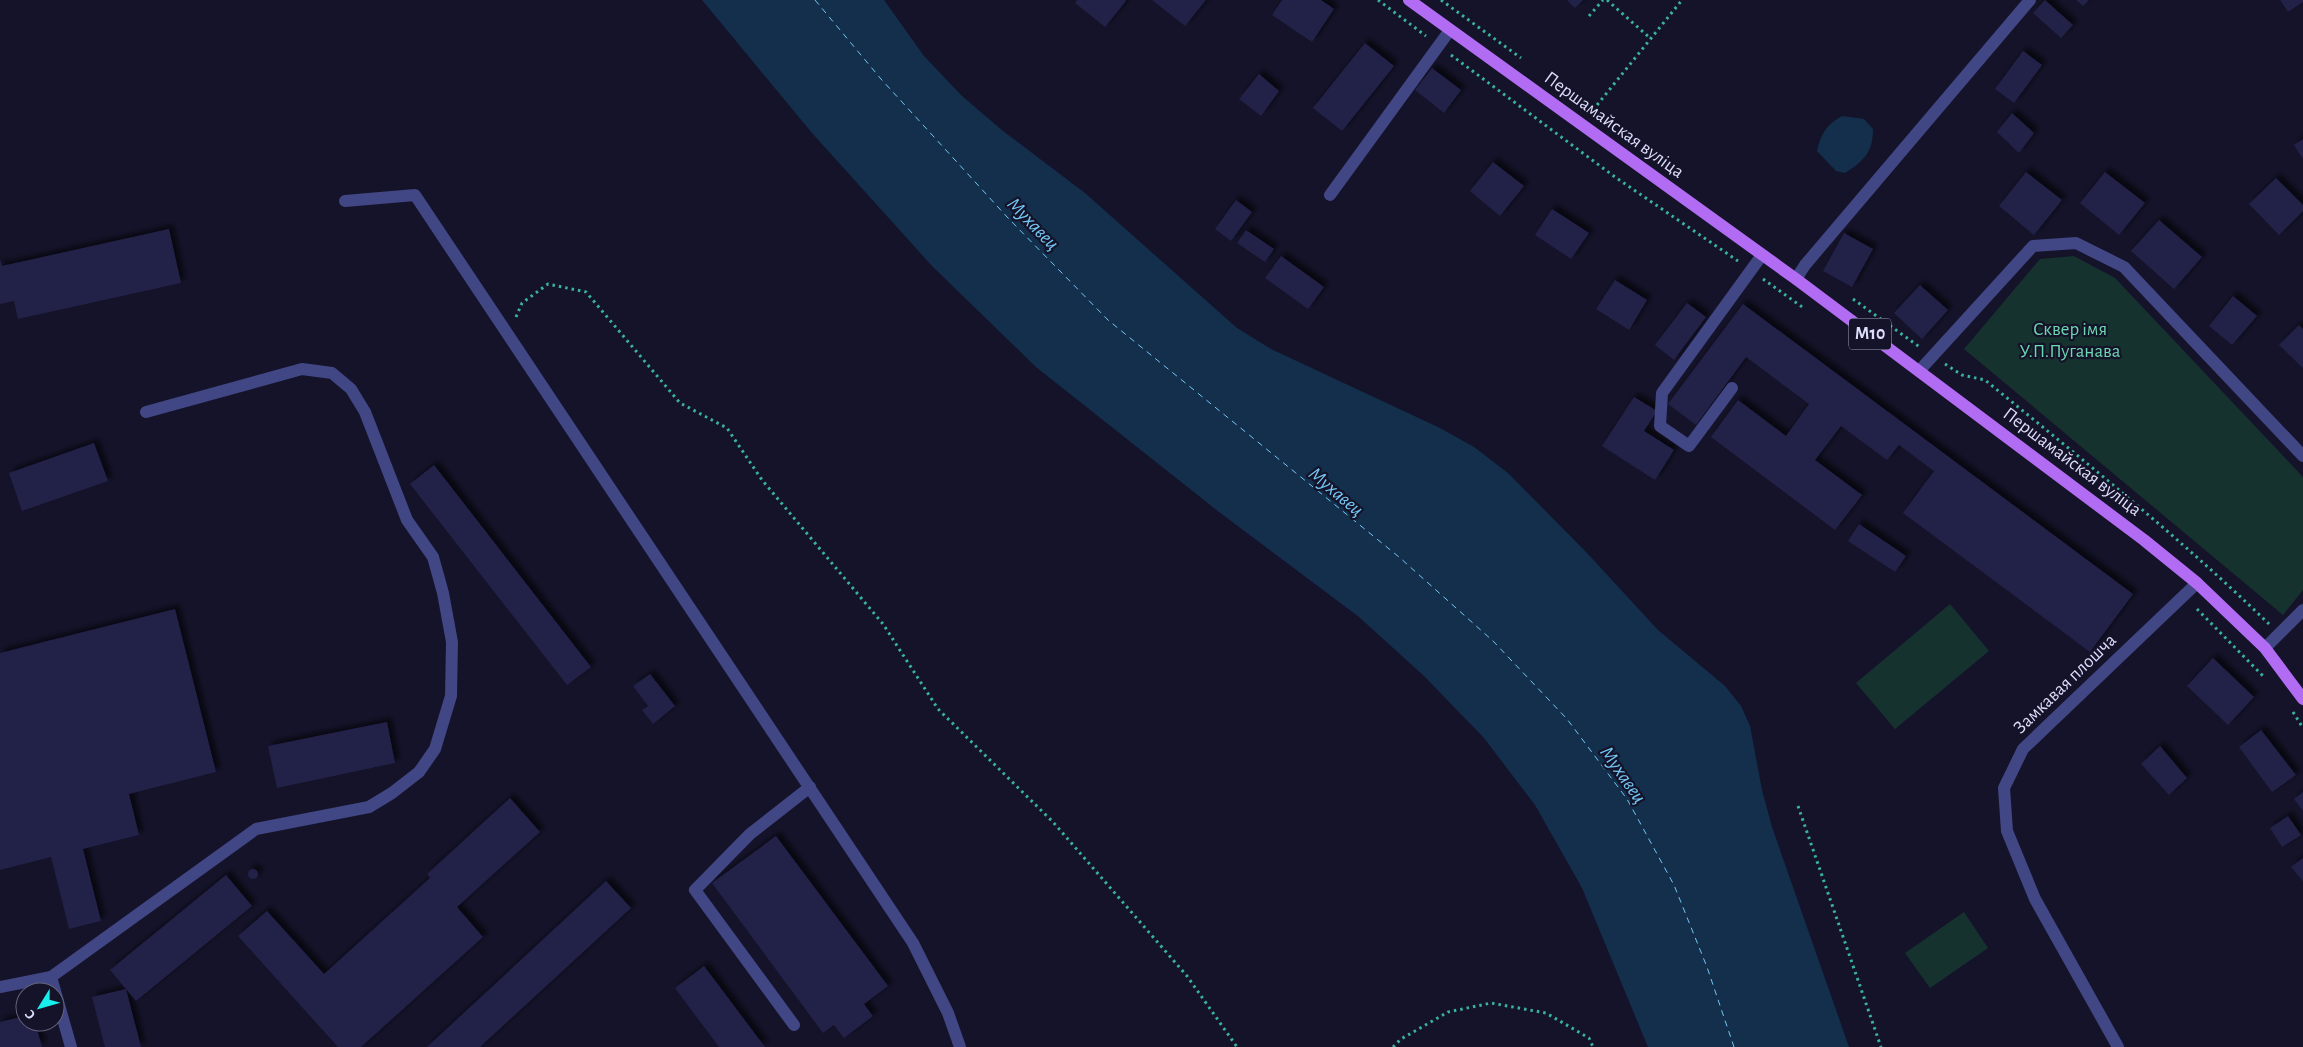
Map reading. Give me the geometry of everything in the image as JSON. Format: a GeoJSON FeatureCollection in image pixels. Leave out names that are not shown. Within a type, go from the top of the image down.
{"type":"FeatureCollection","features":[{"type":"Feature","properties":{"kind":"main road","name":"Першамайская вуліца"},"geometry":{"type":"LineString","coordinates":[[1409,0],[1762,255],[2144,540],[2197,583],[2265,648],[2303,699]]}},
{"type":"Feature","properties":{"kind":"street"},"geometry":{"type":"LineString","coordinates":[[1796,280],[1805,265],[2030,0]]}},
{"type":"Feature","properties":{"kind":"street"},"geometry":{"type":"LineString","coordinates":[[1330,195],[1450,30]]}},
{"type":"Feature","properties":{"kind":"street"},"geometry":{"type":"LineString","coordinates":[[345,201],[415,195],[913,943],[948,1013],[960,1047]]}},
{"type":"Feature","properties":{"kind":"street"},"geometry":{"type":"LineString","coordinates":[[1919,371],[2033,246],[2076,243],[2124,267],[2303,456]]}},
{"type":"Feature","properties":{"kind":"street"},"geometry":{"type":"LineString","coordinates":[[1732,388],[1689,446],[1660,426],[1662,393],[1762,255]]}},
{"type":"Feature","properties":{"kind":"street"},"geometry":{"type":"LineString","coordinates":[[0,987],[51,977],[256,829],[369,807],[392,793],[419,772],[434,750],[451,696],[452,642],[444,593],[433,557],[407,520],[365,412],[352,389],[332,373],[302,369],[146,412]]}},
{"type":"Feature","properties":{"kind":"street","name":"Замкавая плошча"},"geometry":{"type":"LineString","coordinates":[[2118,1047],[2035,899],[2006,831],[2004,788],[2023,749],[2197,583]]}},
{"type":"Feature","properties":{"kind":"street"},"geometry":{"type":"LineString","coordinates":[[2265,648],[2303,610]]}},
{"type":"Feature","properties":{"kind":"street"},"geometry":{"type":"LineString","coordinates":[[794,1025],[695,890],[750,834],[810,787]]}},
{"type":"Feature","properties":{"kind":"street"},"geometry":{"type":"LineString","coordinates":[[51,977],[71,1047]]}},
{"type":"Feature","properties":{"kind":"path"},"geometry":{"type":"LineString","coordinates":[[1378,0],[1615,177],[1812,313]]}},
{"type":"Feature","properties":{"kind":"path"},"geometry":{"type":"LineString","coordinates":[[1589,16],[1603,0]]}},
{"type":"Feature","properties":{"kind":"path"},"geometry":{"type":"LineString","coordinates":[[1607,0],[1650,38]]}},
{"type":"Feature","properties":{"kind":"path"},"geometry":{"type":"LineString","coordinates":[[1593,110],[1682,0]]}},
{"type":"Feature","properties":{"kind":"path"},"geometry":{"type":"LineString","coordinates":[[509,335],[522,303],[548,284],[586,292],[680,403],[727,428],[762,480],[884,624],[938,709],[1053,822],[1187,976],[1237,1047]]}},
{"type":"Feature","properties":{"kind":"path"},"geometry":{"type":"LineString","coordinates":[[1847,295],[1962,375],[1985,380],[2180,540],[2263,618],[2277,636]]}},
{"type":"Feature","properties":{"kind":"path"},"geometry":{"type":"LineString","coordinates":[[2198,609],[2269,682]]}},
{"type":"Feature","properties":{"kind":"path"},"geometry":{"type":"LineString","coordinates":[[2287,705],[2303,728]]}},
{"type":"Feature","properties":{"kind":"path"},"geometry":{"type":"LineString","coordinates":[[1798,806],[1882,1047]]}},
{"type":"Feature","properties":{"kind":"path"},"geometry":{"type":"LineString","coordinates":[[1393,1047],[1401,1039],[1448,1012],[1491,1003],[1546,1013],[1589,1038],[1593,1047]]}},
{"type":"Feature","properties":{"kind":"green space","name":"Сквер імя У.П.Пуганава"},"geometry":{"type":"Polygon","coordinates":[[[2074,256],[2115,278],[2303,477],[2303,590],[2283,615],[1964,349],[2040,259],[2074,256]]]}},
{"type":"Feature","properties":{"kind":"green space"},"geometry":{"type":"Polygon","coordinates":[[[1950,604],[1989,651],[1895,729],[1856,683],[1950,604]]]}},
{"type":"Feature","properties":{"kind":"green space"},"geometry":{"type":"Polygon","coordinates":[[[1964,912],[1988,948],[1930,988],[1905,953],[1964,912]]]}},
{"type":"Feature","properties":{"kind":"water","name":"Мухавец"},"geometry":{"type":"Polygon","coordinates":[[[702,0],[884,0],[924,56],[962,96],[1003,131],[1085,193],[1237,328],[1271,349],[1440,428],[1474,447],[1508,473],[1587,553],[1658,630],[1725,686],[1741,706],[1750,726],[1762,790],[1772,827],[1849,1047],[1648,1047],[1582,888],[1535,805],[1484,738],[1424,676],[1359,617],[1219,512],[1036,367],[932,266],[812,133],[702,0]]]}},
{"type":"Feature","properties":{"kind":"water"},"geometry":{"type":"Polygon","coordinates":[[[1842,116],[1864,119],[1873,129],[1873,137],[1866,155],[1845,173],[1836,171],[1817,151],[1825,130],[1842,116]]]}},
{"type":"Feature","properties":{"kind":"building"},"geometry":{"type":"Polygon","coordinates":[[[1077,0],[1126,1],[1105,27],[1075,3],[1077,0]]]}},
{"type":"Feature","properties":{"kind":"building"},"geometry":{"type":"Polygon","coordinates":[[[1152,0],[1206,0],[1185,26],[1152,0]]]}},
{"type":"Feature","properties":{"kind":"building"},"geometry":{"type":"Polygon","coordinates":[[[1282,0],[1321,0],[1334,9],[1312,42],[1272,15],[1282,0]]]}},
{"type":"Feature","properties":{"kind":"building"},"geometry":{"type":"Polygon","coordinates":[[[1567,0],[1583,0],[1575,8],[1567,0]]]}},
{"type":"Feature","properties":{"kind":"building"},"geometry":{"type":"Polygon","coordinates":[[[2045,0],[2073,25],[2061,38],[2033,13],[2045,0]]]}},
{"type":"Feature","properties":{"kind":"building"},"geometry":{"type":"Polygon","coordinates":[[[2076,0],[2089,0],[2083,6],[2076,0]]]}},
{"type":"Feature","properties":{"kind":"building"},"geometry":{"type":"Polygon","coordinates":[[[2280,0],[2303,0],[2303,2],[2288,12],[2280,0]]]}},
{"type":"Feature","properties":{"kind":"building"},"geometry":{"type":"Polygon","coordinates":[[[1365,43],[1394,66],[1342,131],[1313,108],[1365,43]]]}},
{"type":"Feature","properties":{"kind":"building"},"geometry":{"type":"Polygon","coordinates":[[[2023,51],[2042,65],[2014,103],[1995,89],[2023,51]]]}},
{"type":"Feature","properties":{"kind":"building"},"geometry":{"type":"Polygon","coordinates":[[[1432,68],[1461,90],[1444,113],[1415,90],[1432,68]]]}},
{"type":"Feature","properties":{"kind":"building"},"geometry":{"type":"Polygon","coordinates":[[[1259,74],[1279,91],[1261,116],[1239,99],[1259,74]]]}},
{"type":"Feature","properties":{"kind":"building"},"geometry":{"type":"Polygon","coordinates":[[[2012,113],[2034,133],[2019,153],[1997,132],[2012,113]]]}},
{"type":"Feature","properties":{"kind":"building"},"geometry":{"type":"Polygon","coordinates":[[[2303,139],[2303,159],[2294,145],[2303,139]]]}},
{"type":"Feature","properties":{"kind":"building"},"geometry":{"type":"Polygon","coordinates":[[[1493,162],[1524,186],[1500,216],[1470,191],[1493,162]]]}},
{"type":"Feature","properties":{"kind":"building"},"geometry":{"type":"Polygon","coordinates":[[[2026,172],[2062,200],[2034,235],[1999,206],[2026,172]]]}},
{"type":"Feature","properties":{"kind":"building"},"geometry":{"type":"Polygon","coordinates":[[[2105,172],[2145,203],[2119,235],[2080,203],[2105,172]]]}},
{"type":"Feature","properties":{"kind":"building"},"geometry":{"type":"Polygon","coordinates":[[[2276,178],[2303,205],[2303,211],[2279,235],[2249,204],[2276,178]]]}},
{"type":"Feature","properties":{"kind":"building"},"geometry":{"type":"Polygon","coordinates":[[[1236,200],[1252,212],[1231,241],[1215,229],[1236,200]]]}},
{"type":"Feature","properties":{"kind":"building"},"geometry":{"type":"Polygon","coordinates":[[[1552,209],[1589,233],[1571,259],[1535,235],[1552,209]]]}},
{"type":"Feature","properties":{"kind":"building"},"geometry":{"type":"Polygon","coordinates":[[[2159,220],[2202,257],[2174,289],[2131,251],[2159,220]]]}},
{"type":"Feature","properties":{"kind":"building"},"geometry":{"type":"Polygon","coordinates":[[[169,229],[181,283],[18,319],[14,301],[0,304],[0,259],[2,266],[169,229]]]}},
{"type":"Feature","properties":{"kind":"building"},"geometry":{"type":"Polygon","coordinates":[[[1246,230],[1274,249],[1265,262],[1237,243],[1246,230]]]}},
{"type":"Feature","properties":{"kind":"building"},"geometry":{"type":"Polygon","coordinates":[[[1844,233],[1873,249],[1852,287],[1823,271],[1844,233]]]}},
{"type":"Feature","properties":{"kind":"building"},"geometry":{"type":"Polygon","coordinates":[[[1281,256],[1324,287],[1308,309],[1265,278],[1281,256]]]}},
{"type":"Feature","properties":{"kind":"building"},"geometry":{"type":"Polygon","coordinates":[[[1615,280],[1647,300],[1629,330],[1596,309],[1615,280]]]}},
{"type":"Feature","properties":{"kind":"building"},"geometry":{"type":"Polygon","coordinates":[[[1920,285],[1948,310],[1922,339],[1894,313],[1920,285]]]}},
{"type":"Feature","properties":{"kind":"building"},"geometry":{"type":"Polygon","coordinates":[[[2233,296],[2257,316],[2232,345],[2209,326],[2233,296]]]}},
{"type":"Feature","properties":{"kind":"building"},"geometry":{"type":"Polygon","coordinates":[[[1687,303],[1706,317],[1674,360],[1655,345],[1687,303]]]}},
{"type":"Feature","properties":{"kind":"building"},"geometry":{"type":"Polygon","coordinates":[[[1743,304],[2133,594],[2090,652],[1903,513],[1934,471],[1899,445],[1887,460],[1841,426],[1815,460],[1862,495],[1835,530],[1711,437],[1738,400],[1786,436],[1809,404],[1746,357],[1696,425],[1668,404],[1743,304]]]}},
{"type":"Feature","properties":{"kind":"building"},"geometry":{"type":"Polygon","coordinates":[[[2299,325],[2303,329],[2303,368],[2279,345],[2299,325]]]}},
{"type":"Feature","properties":{"kind":"building"},"geometry":{"type":"Polygon","coordinates":[[[1634,397],[1657,411],[1644,431],[1674,450],[1655,480],[1602,446],[1634,397]]]}},
{"type":"Feature","properties":{"kind":"building"},"geometry":{"type":"Polygon","coordinates":[[[94,443],[108,481],[22,511],[9,473],[94,443]]]}},
{"type":"Feature","properties":{"kind":"building"},"geometry":{"type":"Polygon","coordinates":[[[434,465],[591,667],[567,685],[410,484],[434,465]]]}},
{"type":"Feature","properties":{"kind":"building"},"geometry":{"type":"Polygon","coordinates":[[[1859,524],[1906,556],[1895,572],[1848,541],[1859,524]]]}},
{"type":"Feature","properties":{"kind":"building"},"geometry":{"type":"Polygon","coordinates":[[[175,609],[216,772],[129,794],[139,835],[83,849],[101,921],[69,929],[51,857],[0,870],[0,653],[175,609]]]}},
{"type":"Feature","properties":{"kind":"building"},"geometry":{"type":"Polygon","coordinates":[[[2213,658],[2254,697],[2228,725],[2187,686],[2213,658]]]}},
{"type":"Feature","properties":{"kind":"building"},"geometry":{"type":"Polygon","coordinates":[[[650,674],[675,706],[653,724],[642,710],[648,706],[633,686],[650,674]]]}},
{"type":"Feature","properties":{"kind":"building"},"geometry":{"type":"Polygon","coordinates":[[[387,722],[395,763],[277,788],[268,746],[387,722]]]}},
{"type":"Feature","properties":{"kind":"building"},"geometry":{"type":"Polygon","coordinates":[[[2261,730],[2296,775],[2272,792],[2239,747],[2261,730]]]}},
{"type":"Feature","properties":{"kind":"building"},"geometry":{"type":"Polygon","coordinates":[[[2160,746],[2187,778],[2169,795],[2141,764],[2160,746]]]}},
{"type":"Feature","properties":{"kind":"building"},"geometry":{"type":"Polygon","coordinates":[[[2303,792],[2303,811],[2294,799],[2303,792]]]}},
{"type":"Feature","properties":{"kind":"building"},"geometry":{"type":"Polygon","coordinates":[[[510,798],[540,832],[457,907],[483,937],[361,1047],[338,1047],[238,936],[267,911],[324,974],[430,878],[427,874],[510,798]]]}},
{"type":"Feature","properties":{"kind":"building"},"geometry":{"type":"Polygon","coordinates":[[[2288,816],[2301,835],[2282,847],[2270,828],[2288,816]]]}},
{"type":"Feature","properties":{"kind":"building"},"geometry":{"type":"Polygon","coordinates":[[[776,836],[888,986],[864,1004],[873,1016],[844,1038],[834,1025],[823,1033],[712,883],[776,836]]]}},
{"type":"Feature","properties":{"kind":"building"},"geometry":{"type":"Polygon","coordinates":[[[2303,858],[2303,881],[2291,867],[2303,858]]]}},
{"type":"Feature","properties":{"kind":"building"},"geometry":{"type":"Polygon","coordinates":[[[251,869],[255,869],[258,874],[257,878],[251,879],[248,876],[248,872],[251,869]]]}},
{"type":"Feature","properties":{"kind":"building"},"geometry":{"type":"Polygon","coordinates":[[[226,875],[252,906],[136,1001],[110,970],[226,875]]]}},
{"type":"Feature","properties":{"kind":"building"},"geometry":{"type":"Polygon","coordinates":[[[606,881],[631,908],[480,1047],[427,1047],[606,881]]]}},
{"type":"Feature","properties":{"kind":"building"},"geometry":{"type":"Polygon","coordinates":[[[704,966],[765,1047],[719,1047],[675,988],[704,966]]]}},
{"type":"Feature","properties":{"kind":"building"},"geometry":{"type":"Polygon","coordinates":[[[126,989],[141,1047],[105,1047],[92,997],[126,989]]]}},
{"type":"Feature","properties":{"kind":"building"},"geometry":{"type":"Polygon","coordinates":[[[15,1018],[15,1032],[38,1032],[42,1047],[0,1047],[0,1022],[15,1018]]]}},
{"type":"Feature","properties":{"kind":"ferry route"},"geometry":{"type":"LineString","coordinates":[[815,0],[881,79],[1008,218],[1108,320],[1399,557],[1493,641],[1567,719],[1627,799],[1674,885],[1707,967],[1734,1047]]}}]}
